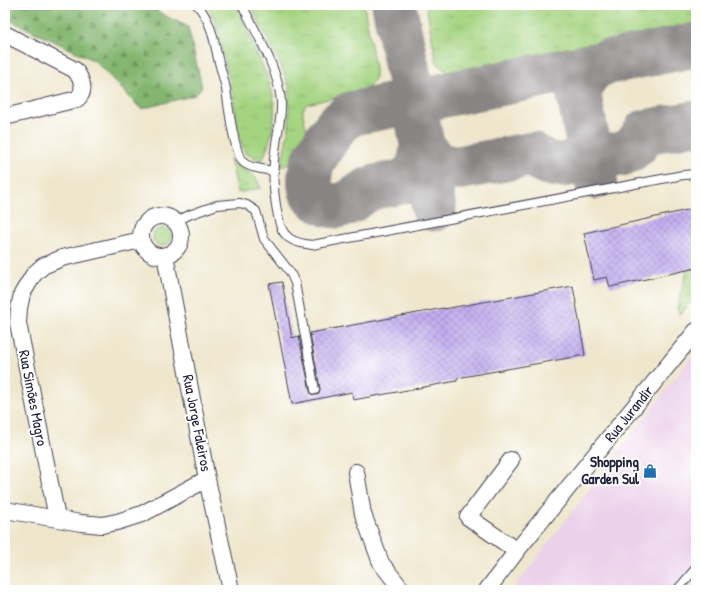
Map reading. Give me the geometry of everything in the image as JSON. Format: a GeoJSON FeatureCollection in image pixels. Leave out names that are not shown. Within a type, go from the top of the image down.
{"type":"FeatureCollection","features":[{"type":"Feature","properties":{"kind":"street"},"geometry":{"type":"LineString","coordinates":[[5,34],[75,70],[80,77],[83,88],[80,97],[77,99],[5,117]]}},
{"type":"Feature","properties":{"kind":"street"},"geometry":{"type":"LineString","coordinates":[[162,216],[175,222],[179,229],[180,238],[178,246],[173,252],[159,256],[147,251],[141,240],[141,233],[149,220],[162,216]]}},
{"type":"Feature","properties":{"kind":"street","name":"Rua Simões Magro"},"geometry":{"type":"LineString","coordinates":[[58,518],[18,323],[22,294],[34,274],[43,266],[62,258],[141,240]]}},
{"type":"Feature","properties":{"kind":"street","name":"Rua Jorge Faleiros"},"geometry":{"type":"LineString","coordinates":[[165,255],[207,479],[231,590]]}},
{"type":"Feature","properties":{"kind":"street","name":"Rua Jurandir"},"geometry":{"type":"LineString","coordinates":[[487,590],[696,331]]}},
{"type":"Feature","properties":{"kind":"street"},"geometry":{"type":"LineString","coordinates":[[511,460],[468,517],[517,551]]}},
{"type":"Feature","properties":{"kind":"street"},"geometry":{"type":"LineString","coordinates":[[356,472],[363,514],[381,563],[402,590]]}},
{"type":"Feature","properties":{"kind":"street"},"geometry":{"type":"LineString","coordinates":[[5,510],[81,523],[102,525],[142,514],[207,479]]}},
{"type":"Feature","properties":{"kind":"lane"},"geometry":{"type":"LineString","coordinates":[[197,5],[210,26],[225,87],[239,156],[243,162],[251,166],[274,171]]}},
{"type":"Feature","properties":{"kind":"lane"},"geometry":{"type":"LineString","coordinates":[[242,5],[265,49],[273,69],[281,102],[280,118],[275,145],[274,171],[275,196],[280,226],[288,237],[302,244],[312,245],[683,175],[696,174]]}},
{"type":"Feature","properties":{"kind":"lane"},"geometry":{"type":"LineString","coordinates":[[175,222],[189,215],[217,205],[240,203],[247,205],[256,211],[264,239],[290,272],[295,283],[315,390]]}},
{"type":"Feature","properties":{"kind":"lane"},"geometry":{"type":"LineString","coordinates":[[677,590],[696,569]]}},
{"type":"Feature","properties":{"kind":"shaded area","name":"Shopping Garden Sul"},"geometry":{"type":"Polygon","coordinates":[[[696,351],[696,590],[512,590],[696,351]]]}},
{"type":"Feature","properties":{"kind":"green space"},"geometry":{"type":"Polygon","coordinates":[[[5,5],[145,5],[188,27],[202,87],[195,95],[141,109],[95,61],[5,18],[5,5]]]}},
{"type":"Feature","properties":{"kind":"green space"},"geometry":{"type":"Polygon","coordinates":[[[208,5],[236,5],[266,72],[273,96],[274,117],[270,140],[262,161],[245,153],[241,144],[231,87],[216,24],[208,5]]]}},
{"type":"Feature","properties":{"kind":"green space"},"geometry":{"type":"Polygon","coordinates":[[[251,5],[364,5],[375,68],[374,80],[370,86],[360,92],[307,104],[304,107],[303,114],[307,137],[305,145],[296,163],[281,166],[289,127],[289,87],[283,71],[251,5]]]}},
{"type":"Feature","properties":{"kind":"green space"},"geometry":{"type":"Polygon","coordinates":[[[426,5],[696,5],[696,29],[463,75],[454,74],[447,71],[438,64],[426,5]]]}},
{"type":"Feature","properties":{"kind":"green space"},"geometry":{"type":"Polygon","coordinates":[[[230,158],[238,167],[251,173],[256,178],[261,188],[238,193],[230,158]]]}},
{"type":"Feature","properties":{"kind":"green space"},"geometry":{"type":"Polygon","coordinates":[[[158,228],[166,228],[171,233],[169,244],[166,246],[158,246],[153,241],[153,233],[158,228]]]}},
{"type":"Feature","properties":{"kind":"green space"},"geometry":{"type":"Polygon","coordinates":[[[696,268],[696,295],[680,315],[677,309],[687,270],[696,268]]]}},
{"type":"Feature","properties":{"kind":"building"},"geometry":{"type":"Polygon","coordinates":[[[696,208],[696,268],[610,287],[607,277],[594,280],[584,233],[696,208]]]}},
{"type":"Feature","properties":{"kind":"building"},"geometry":{"type":"Polygon","coordinates":[[[282,282],[292,338],[299,336],[310,391],[311,394],[314,395],[319,394],[320,389],[310,333],[573,286],[585,355],[457,378],[457,381],[353,400],[352,392],[292,404],[269,284],[282,282]]]}},
{"type":"Feature","properties":{"kind":"taxiway"},"geometry":{"type":"LineString","coordinates":[[394,5],[434,209]]}},
{"type":"Feature","properties":{"kind":"taxiway"},"geometry":{"type":"LineString","coordinates":[[422,144],[419,163],[409,177],[403,181],[372,188],[342,205],[329,205],[322,202],[314,196],[310,188],[311,169],[314,161],[335,127],[350,114],[696,45]]}},
{"type":"Feature","properties":{"kind":"taxiway"},"geometry":{"type":"LineString","coordinates":[[595,177],[579,96],[583,82],[590,71],[606,62]]}},
{"type":"Feature","properties":{"kind":"taxiway"},"geometry":{"type":"LineString","coordinates":[[422,144],[432,159],[441,165],[451,168],[532,154],[548,163],[562,165],[577,160],[590,148],[606,154],[621,154],[634,146],[645,132],[696,123]]}},
{"type":"Feature","properties":{"kind":"place","name":"Shopping Garden Sul"},"geometry":{"type":"Point","coordinates":[650,471]}}]}
